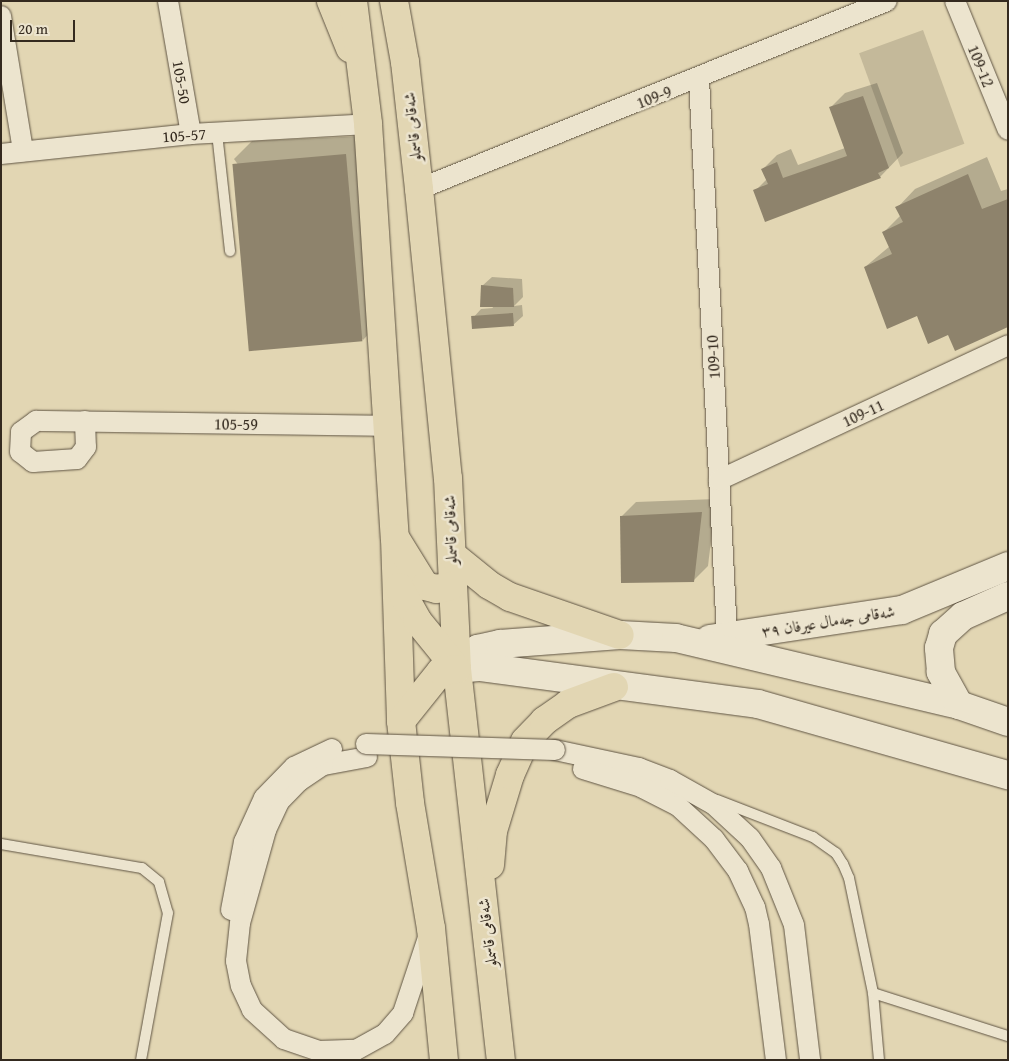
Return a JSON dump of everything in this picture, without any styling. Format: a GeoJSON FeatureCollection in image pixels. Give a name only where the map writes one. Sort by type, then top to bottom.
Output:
{"type":"FeatureCollection","features":[{"type":"Feature","properties":{"kind":"main road"},"geometry":{"type":"LineString","coordinates":[[331,1],[362,70]]}},
{"type":"Feature","properties":{"kind":"main road"},"geometry":{"type":"LineString","coordinates":[[353,1],[368,124],[395,538],[401,721],[410,803],[431,928],[444,1060]]}},
{"type":"Feature","properties":{"kind":"main road","name":"شەقامی قاسملو"},"geometry":{"type":"LineString","coordinates":[[394,1],[405,62],[419,189],[448,478],[452,554],[451,586],[457,669],[501,1060]]}},
{"type":"Feature","properties":{"kind":"main road"},"geometry":{"type":"LineString","coordinates":[[405,62],[413,1]]}},
{"type":"Feature","properties":{"kind":"main road"},"geometry":{"type":"LineString","coordinates":[[395,538],[425,586],[436,589],[451,586]]}},
{"type":"Feature","properties":{"kind":"main road"},"geometry":{"type":"LineString","coordinates":[[452,554],[489,585],[510,597],[620,635]]}},
{"type":"Feature","properties":{"kind":"main road","name":"شەقامی جەمال عیرفان ٣٩"},"geometry":{"type":"LineString","coordinates":[[701,642],[727,636],[885,614],[924,602],[1008,566]]}},
{"type":"Feature","properties":{"kind":"main road"},"geometry":{"type":"LineString","coordinates":[[396,581],[417,620],[457,669]]}},
{"type":"Feature","properties":{"kind":"main road"},"geometry":{"type":"LineString","coordinates":[[959,704],[941,672],[939,648],[943,634],[963,616],[1008,596]]}},
{"type":"Feature","properties":{"kind":"main road"},"geometry":{"type":"LineString","coordinates":[[924,602],[926,618],[943,634]]}},
{"type":"Feature","properties":{"kind":"main road"},"geometry":{"type":"LineString","coordinates":[[457,669],[478,649],[500,644],[620,635],[701,642],[959,704],[1008,722]]}},
{"type":"Feature","properties":{"kind":"main road"},"geometry":{"type":"LineString","coordinates":[[401,721],[441,671],[481,667],[614,687],[758,704],[1008,775]]}},
{"type":"Feature","properties":{"kind":"main road"},"geometry":{"type":"LineString","coordinates":[[486,924],[493,831],[513,765],[525,742],[544,721],[568,704],[614,687]]}},
{"type":"Feature","properties":{"kind":"street","name":"105-50"},"geometry":{"type":"LineString","coordinates":[[168,1],[191,134]]}},
{"type":"Feature","properties":{"kind":"street","name":"109-9"},"geometry":{"type":"LineString","coordinates":[[419,189],[699,79],[887,1]]}},
{"type":"Feature","properties":{"kind":"street","name":"109-12"},"geometry":{"type":"LineString","coordinates":[[954,1],[1008,130]]}},
{"type":"Feature","properties":{"kind":"street"},"geometry":{"type":"LineString","coordinates":[[1,16],[23,151]]}},
{"type":"Feature","properties":{"kind":"street","name":"109-10"},"geometry":{"type":"LineString","coordinates":[[699,79],[727,636]]}},
{"type":"Feature","properties":{"kind":"street","name":"105-57"},"geometry":{"type":"LineString","coordinates":[[1,154],[191,134],[368,124]]}},
{"type":"Feature","properties":{"kind":"street","name":"109-11"},"geometry":{"type":"LineString","coordinates":[[719,480],[1008,345]]}},
{"type":"Feature","properties":{"kind":"street","name":"105-59"},"geometry":{"type":"LineString","coordinates":[[85,421],[388,426]]}},
{"type":"Feature","properties":{"kind":"street"},"geometry":{"type":"LineString","coordinates":[[367,751],[323,765],[311,772],[288,791],[276,808],[266,830],[240,923],[236,961],[245,998],[271,1030],[294,1045],[332,1052],[356,1050],[385,1034],[403,1012],[431,928]]}},
{"type":"Feature","properties":{"kind":"street"},"geometry":{"type":"LineString","coordinates":[[301,1060],[279,1051],[258,1034],[239,1011],[228,988],[224,949],[238,868],[244,842],[256,814],[264,798],[282,777],[316,754],[367,751],[555,755],[652,772],[686,787],[713,804],[737,825],[761,854],[780,888],[798,942],[810,1060]]}},
{"type":"Feature","properties":{"kind":"street"},"geometry":{"type":"LineString","coordinates":[[555,755],[665,798],[690,814],[727,855],[748,889],[757,916],[776,1060]]}},
{"type":"Feature","properties":{"kind":"lane"},"geometry":{"type":"LineString","coordinates":[[217,133],[230,250]]}},
{"type":"Feature","properties":{"kind":"lane"},"geometry":{"type":"LineString","coordinates":[[686,787],[813,838],[836,852],[850,878],[873,993],[879,1060]]}},
{"type":"Feature","properties":{"kind":"lane"},"geometry":{"type":"LineString","coordinates":[[1,844],[142,868],[159,882],[168,913],[141,1060]]}},
{"type":"Feature","properties":{"kind":"lane"},"geometry":{"type":"LineString","coordinates":[[873,993],[1008,1036]]}},
{"type":"Feature","properties":{"kind":"shaded area"},"geometry":{"type":"Polygon","coordinates":[[[923,30],[964,144],[900,167],[859,53],[923,30]]]}},
{"type":"Feature","properties":{"kind":"building"},"geometry":{"type":"Polygon","coordinates":[[[863,96],[889,168],[878,173],[881,178],[765,222],[753,190],[768,184],[761,169],[777,162],[783,178],[847,156],[829,107],[863,96]]]}},
{"type":"Feature","properties":{"kind":"building"},"geometry":{"type":"Polygon","coordinates":[[[346,154],[362,341],[249,351],[232,164],[346,154]]]}},
{"type":"Feature","properties":{"kind":"building"},"geometry":{"type":"Polygon","coordinates":[[[968,174],[982,209],[1008,199],[1008,327],[955,351],[948,335],[928,344],[917,316],[887,329],[864,267],[892,254],[882,232],[903,222],[895,207],[968,174]]]}},
{"type":"Feature","properties":{"kind":"building"},"geometry":{"type":"Polygon","coordinates":[[[481,285],[513,288],[514,307],[480,307],[481,285]]]}},
{"type":"Feature","properties":{"kind":"building"},"geometry":{"type":"Polygon","coordinates":[[[513,313],[514,326],[472,329],[471,316],[513,313]]]}},
{"type":"Feature","properties":{"kind":"building"},"geometry":{"type":"Polygon","coordinates":[[[702,512],[694,582],[621,583],[620,516],[702,512]]]}}]}
